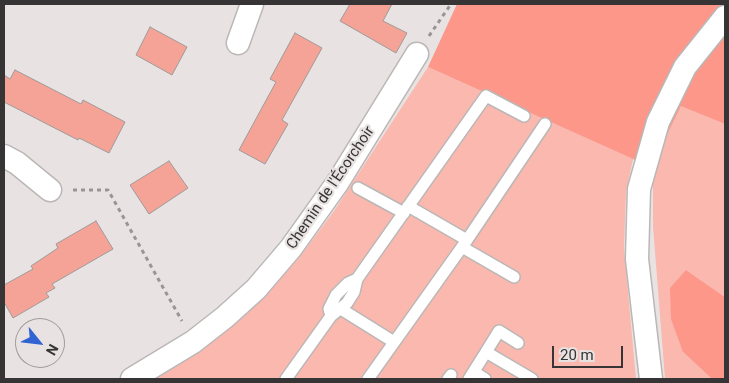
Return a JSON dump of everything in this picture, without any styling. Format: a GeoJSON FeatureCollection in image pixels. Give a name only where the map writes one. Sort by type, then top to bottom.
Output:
{"type":"FeatureCollection","features":[{"type":"Feature","properties":{"kind":"street"},"geometry":{"type":"LineString","coordinates":[[238,43],[252,4]]}},
{"type":"Feature","properties":{"kind":"street"},"geometry":{"type":"LineString","coordinates":[[651,379],[637,259],[639,189],[658,122],[685,67],[725,17]]}},
{"type":"Feature","properties":{"kind":"street","name":"Chemin de l'Écorchoir"},"geometry":{"type":"LineString","coordinates":[[132,379],[193,342],[225,317],[256,289],[292,248],[338,182],[417,54]]}},
{"type":"Feature","properties":{"kind":"street"},"geometry":{"type":"LineString","coordinates":[[4,156],[17,162],[50,190]]}},
{"type":"Feature","properties":{"kind":"lane"},"geometry":{"type":"LineString","coordinates":[[286,379],[331,316],[347,303],[354,292],[357,279],[486,96],[524,116]]}},
{"type":"Feature","properties":{"kind":"lane"},"geometry":{"type":"LineString","coordinates":[[368,379],[465,243],[545,124]]}},
{"type":"Feature","properties":{"kind":"lane"},"geometry":{"type":"LineString","coordinates":[[358,188],[406,209],[465,243],[514,276]]}},
{"type":"Feature","properties":{"kind":"lane"},"geometry":{"type":"LineString","coordinates":[[331,316],[329,309],[336,295],[348,283],[357,279]]}},
{"type":"Feature","properties":{"kind":"lane"},"geometry":{"type":"LineString","coordinates":[[341,309],[394,342]]}},
{"type":"Feature","properties":{"kind":"lane"},"geometry":{"type":"LineString","coordinates":[[485,379],[472,376],[499,331],[518,343]]}},
{"type":"Feature","properties":{"kind":"lane"},"geometry":{"type":"LineString","coordinates":[[486,352],[532,379]]}},
{"type":"Feature","properties":{"kind":"path"},"geometry":{"type":"LineString","coordinates":[[417,54],[451,4]]}},
{"type":"Feature","properties":{"kind":"path"},"geometry":{"type":"LineString","coordinates":[[50,190],[108,190],[193,342]]}},
{"type":"Feature","properties":{"kind":"shaded area"},"geometry":{"type":"Polygon","coordinates":[[[457,4],[725,4],[725,124],[681,106],[653,168],[428,67],[457,4]]]}},
{"type":"Feature","properties":{"kind":"shaded area"},"geometry":{"type":"Polygon","coordinates":[[[428,67],[633,159],[626,192],[624,248],[636,379],[154,379],[186,359],[264,296],[298,259],[334,211],[428,67]]]}},
{"type":"Feature","properties":{"kind":"shaded area"},"geometry":{"type":"Polygon","coordinates":[[[681,105],[725,124],[725,297],[686,270],[683,352],[712,379],[665,379],[653,226],[653,168],[681,105]]]}},
{"type":"Feature","properties":{"kind":"shaded area"},"geometry":{"type":"Polygon","coordinates":[[[686,270],[725,297],[725,379],[712,379],[683,352],[671,319],[670,288],[686,270]]]}},
{"type":"Feature","properties":{"kind":"building"},"geometry":{"type":"Polygon","coordinates":[[[350,4],[392,4],[383,21],[407,33],[396,53],[340,21],[350,4]]]}},
{"type":"Feature","properties":{"kind":"building"},"geometry":{"type":"Polygon","coordinates":[[[150,27],[187,47],[172,75],[136,55],[150,27]]]}},
{"type":"Feature","properties":{"kind":"building"},"geometry":{"type":"Polygon","coordinates":[[[295,33],[322,48],[282,120],[288,124],[265,164],[239,150],[276,82],[270,79],[295,33]]]}},
{"type":"Feature","properties":{"kind":"building"},"geometry":{"type":"Polygon","coordinates":[[[15,70],[81,104],[83,100],[125,122],[109,153],[79,138],[78,140],[4,102],[4,75],[10,79],[15,70]]]}},
{"type":"Feature","properties":{"kind":"building"},"geometry":{"type":"Polygon","coordinates":[[[169,161],[188,188],[149,214],[130,185],[169,161]]]}},
{"type":"Feature","properties":{"kind":"building"},"geometry":{"type":"Polygon","coordinates":[[[96,221],[113,249],[52,284],[55,288],[46,293],[49,297],[13,318],[4,302],[4,285],[33,269],[31,266],[58,248],[56,244],[96,221]]]}}]}
